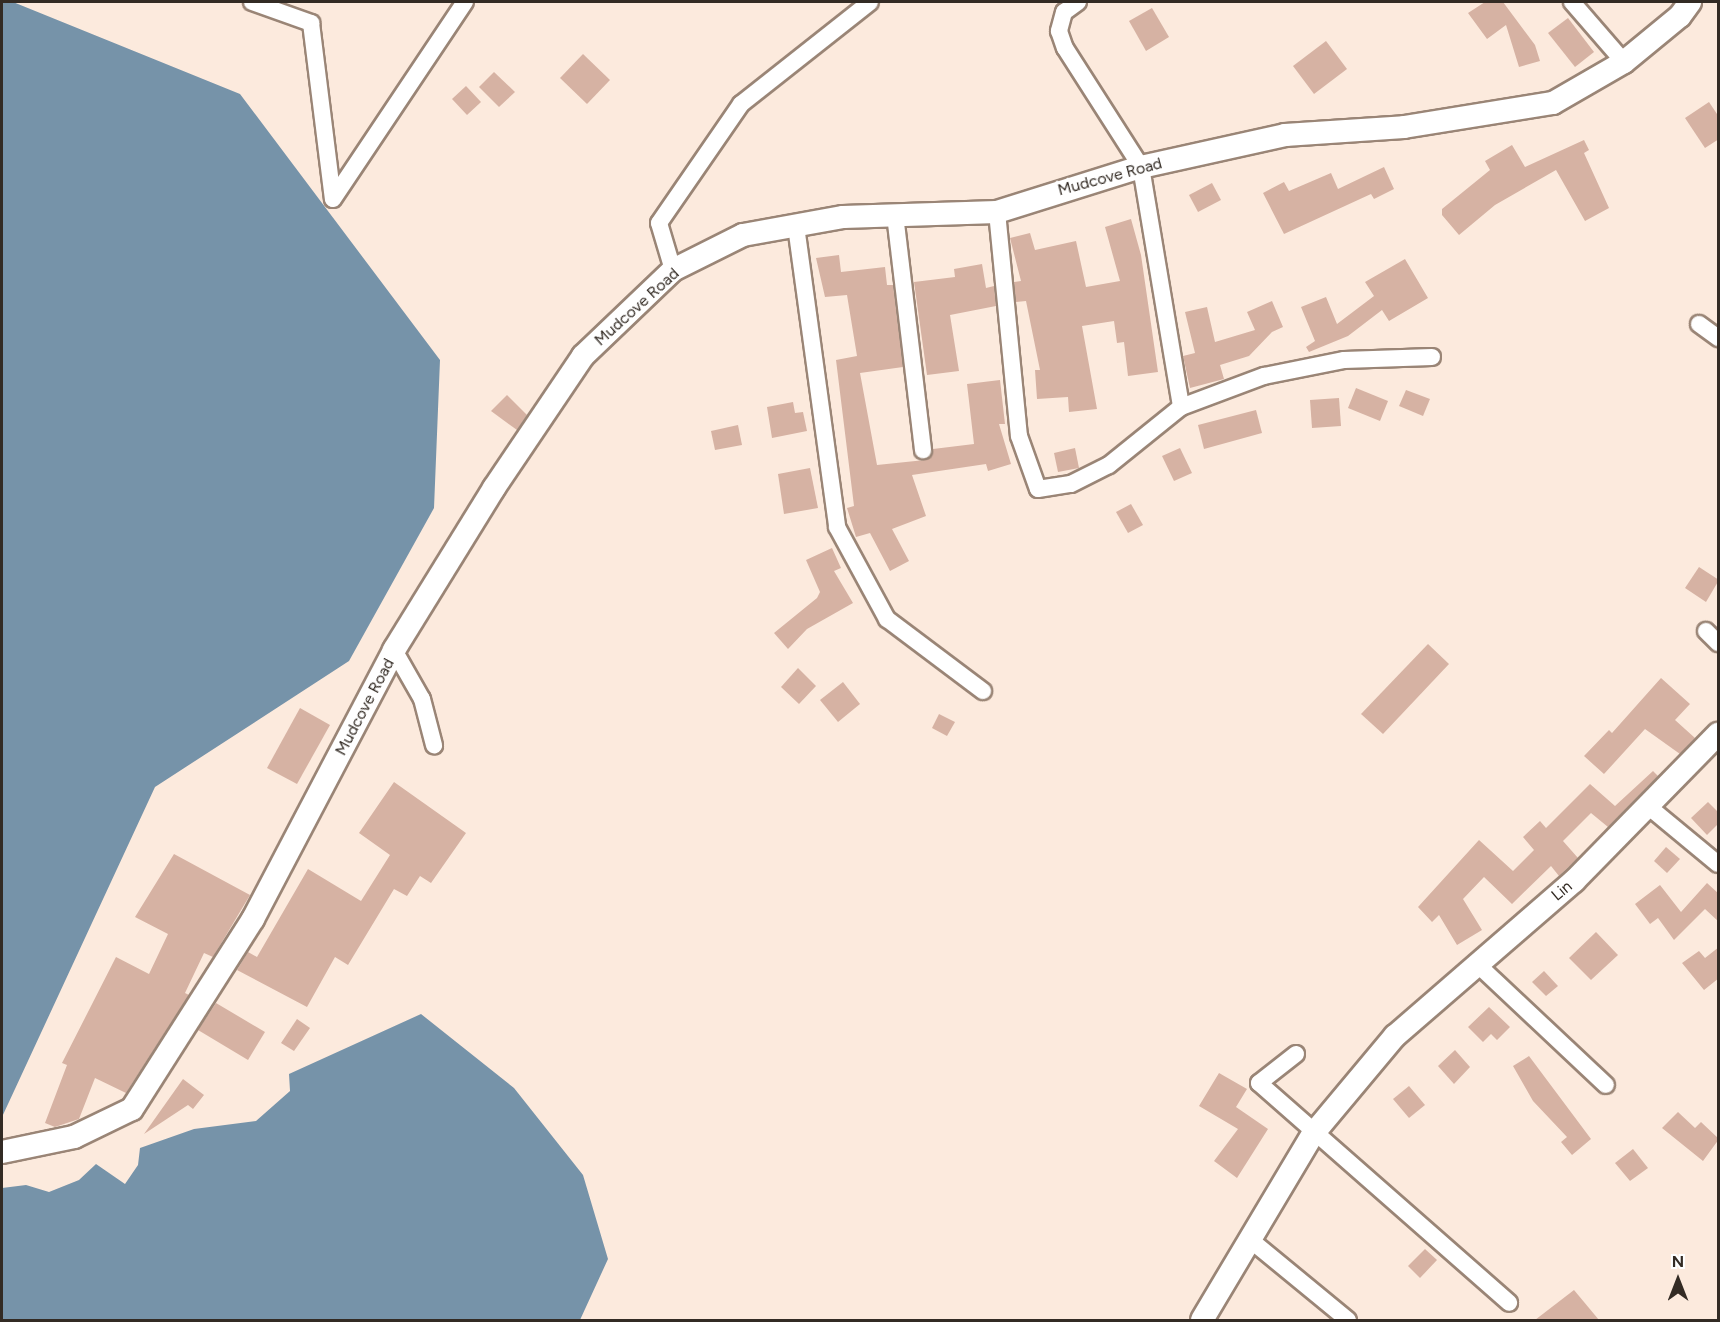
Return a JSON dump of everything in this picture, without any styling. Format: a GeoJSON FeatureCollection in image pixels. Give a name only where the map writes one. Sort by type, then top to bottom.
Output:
{"type":"FeatureCollection","features":[{"type":"Feature","properties":{"kind":"street"},"geometry":{"type":"LineString","coordinates":[[252,2],[311,23],[333,199],[465,2]]}},
{"type":"Feature","properties":{"kind":"street"},"geometry":{"type":"LineString","coordinates":[[673,270],[659,223],[741,104],[870,2]]}},
{"type":"Feature","properties":{"kind":"street"},"geometry":{"type":"LineString","coordinates":[[1078,2],[1064,12],[1059,31],[1065,48],[1141,167],[1181,407]]}},
{"type":"Feature","properties":{"kind":"street"},"geometry":{"type":"LineString","coordinates":[[1572,2],[1624,62]]}},
{"type":"Feature","properties":{"kind":"street","name":"Mudcove Road"},"geometry":{"type":"LineString","coordinates":[[2,1152],[74,1137],[132,1109],[253,919],[394,650],[494,488],[583,356],[673,270],[743,235],[796,226],[895,215],[997,212],[1141,167],[1285,135],[1404,127],[1553,102],[1624,62],[1680,16],[1690,2]]}},
{"type":"Feature","properties":{"kind":"street"},"geometry":{"type":"LineString","coordinates":[[997,212],[1019,436],[1038,489],[1071,484],[1109,465],[1181,407],[1264,376],[1333,362],[1432,357]]}},
{"type":"Feature","properties":{"kind":"street"},"geometry":{"type":"LineString","coordinates":[[895,215],[923,450]]}},
{"type":"Feature","properties":{"kind":"street"},"geometry":{"type":"LineString","coordinates":[[796,226],[837,527],[887,619],[983,691]]}},
{"type":"Feature","properties":{"kind":"street"},"geometry":{"type":"LineString","coordinates":[[1700,324],[1719,338]]}},
{"type":"Feature","properties":{"kind":"street"},"geometry":{"type":"LineString","coordinates":[[1706,631],[1719,643]]}},
{"type":"Feature","properties":{"kind":"street"},"geometry":{"type":"LineString","coordinates":[[394,650],[422,699],[435,745]]}},
{"type":"Feature","properties":{"kind":"street","name":"Lin"},"geometry":{"type":"LineString","coordinates":[[1202,1320],[1253,1242],[1313,1134],[1395,1036],[1476,963],[1574,881],[1719,734]]}},
{"type":"Feature","properties":{"kind":"street"},"geometry":{"type":"LineString","coordinates":[[1649,807],[1719,864]]}},
{"type":"Feature","properties":{"kind":"street"},"geometry":{"type":"LineString","coordinates":[[1476,963],[1606,1085]]}},
{"type":"Feature","properties":{"kind":"street"},"geometry":{"type":"LineString","coordinates":[[1296,1054],[1259,1083],[1313,1134],[1509,1303]]}},
{"type":"Feature","properties":{"kind":"street"},"geometry":{"type":"LineString","coordinates":[[1253,1242],[1348,1320]]}},
{"type":"Feature","properties":{"kind":"water"},"geometry":{"type":"Polygon","coordinates":[[[2,2],[13,2],[240,94],[440,360],[434,508],[349,661],[155,787],[2,1117],[2,2]]]}},
{"type":"Feature","properties":{"kind":"water"},"geometry":{"type":"Polygon","coordinates":[[[421,1014],[514,1088],[583,1175],[608,1259],[580,1320],[2,1320],[2,1188],[26,1185],[49,1192],[79,1180],[96,1164],[125,1184],[138,1165],[140,1148],[194,1129],[256,1121],[290,1091],[289,1074],[421,1014]]]}},
{"type":"Feature","properties":{"kind":"building"},"geometry":{"type":"Polygon","coordinates":[[[1485,2],[1503,2],[1535,45],[1540,61],[1519,67],[1506,25],[1487,39],[1468,13],[1485,2]]]}},
{"type":"Feature","properties":{"kind":"building"},"geometry":{"type":"Polygon","coordinates":[[[1152,8],[1169,37],[1146,51],[1129,21],[1152,8]]]}},
{"type":"Feature","properties":{"kind":"building"},"geometry":{"type":"Polygon","coordinates":[[[1568,18],[1594,52],[1575,67],[1548,33],[1568,18]]]}},
{"type":"Feature","properties":{"kind":"building"},"geometry":{"type":"Polygon","coordinates":[[[1326,41],[1347,69],[1314,94],[1293,66],[1326,41]]]}},
{"type":"Feature","properties":{"kind":"building"},"geometry":{"type":"Polygon","coordinates":[[[583,54],[610,80],[587,104],[560,78],[583,54]]]}},
{"type":"Feature","properties":{"kind":"building"},"geometry":{"type":"Polygon","coordinates":[[[494,72],[515,92],[499,107],[479,87],[494,72]]]}},
{"type":"Feature","properties":{"kind":"building"},"geometry":{"type":"Polygon","coordinates":[[[466,86],[481,102],[467,115],[452,99],[466,86]]]}},
{"type":"Feature","properties":{"kind":"building"},"geometry":{"type":"Polygon","coordinates":[[[1709,102],[1719,117],[1719,139],[1705,148],[1685,118],[1709,102]]]}},
{"type":"Feature","properties":{"kind":"building"},"geometry":{"type":"Polygon","coordinates":[[[1584,140],[1589,150],[1584,153],[1609,208],[1585,221],[1556,170],[1495,205],[1459,235],[1442,215],[1442,209],[1490,170],[1485,161],[1512,145],[1525,167],[1584,140]]]}},
{"type":"Feature","properties":{"kind":"building"},"geometry":{"type":"Polygon","coordinates":[[[1384,167],[1394,189],[1374,199],[1371,194],[1284,234],[1263,193],[1284,182],[1289,191],[1331,173],[1338,189],[1384,167]]]}},
{"type":"Feature","properties":{"kind":"building"},"geometry":{"type":"Polygon","coordinates":[[[1212,183],[1221,200],[1198,212],[1189,195],[1212,183]]]}},
{"type":"Feature","properties":{"kind":"building"},"geometry":{"type":"Polygon","coordinates":[[[1131,219],[1141,255],[1158,372],[1128,376],[1124,342],[1117,343],[1114,321],[1082,326],[1097,409],[1069,412],[1068,397],[1037,399],[1035,370],[1040,370],[1026,301],[1016,302],[1014,282],[1021,281],[1010,238],[1030,233],[1035,250],[1076,241],[1086,287],[1120,281],[1105,227],[1131,219]]]}},
{"type":"Feature","properties":{"kind":"building"},"geometry":{"type":"Polygon","coordinates":[[[839,255],[841,272],[885,267],[887,285],[893,285],[903,367],[860,373],[877,465],[925,460],[933,449],[974,444],[967,384],[1000,380],[1005,424],[999,424],[1011,464],[988,471],[986,464],[912,475],[926,516],[892,529],[909,561],[890,571],[870,533],[856,537],[847,508],[854,506],[836,360],[857,356],[847,295],[825,297],[816,258],[839,255]]]}},
{"type":"Feature","properties":{"kind":"building"},"geometry":{"type":"Polygon","coordinates":[[[1405,259],[1428,298],[1389,321],[1382,310],[1348,336],[1309,352],[1306,347],[1315,341],[1301,307],[1326,297],[1337,324],[1374,296],[1365,282],[1405,259]]]}},
{"type":"Feature","properties":{"kind":"building"},"geometry":{"type":"Polygon","coordinates":[[[982,264],[986,288],[994,286],[996,306],[950,315],[959,371],[927,375],[914,282],[955,277],[954,269],[982,264]]]}},
{"type":"Feature","properties":{"kind":"building"},"geometry":{"type":"Polygon","coordinates":[[[1272,301],[1283,327],[1272,332],[1249,356],[1220,365],[1224,379],[1190,388],[1183,356],[1195,353],[1185,312],[1207,307],[1215,342],[1255,330],[1247,312],[1272,301]]]}},
{"type":"Feature","properties":{"kind":"building"},"geometry":{"type":"Polygon","coordinates":[[[1356,388],[1388,401],[1380,421],[1348,408],[1356,388]]]}},
{"type":"Feature","properties":{"kind":"building"},"geometry":{"type":"Polygon","coordinates":[[[1406,390],[1430,399],[1423,416],[1399,406],[1406,390]]]}},
{"type":"Feature","properties":{"kind":"building"},"geometry":{"type":"Polygon","coordinates":[[[507,395],[527,415],[517,430],[491,411],[507,395]]]}},
{"type":"Feature","properties":{"kind":"building"},"geometry":{"type":"Polygon","coordinates":[[[1339,398],[1341,426],[1312,428],[1310,400],[1339,398]]]}},
{"type":"Feature","properties":{"kind":"building"},"geometry":{"type":"Polygon","coordinates":[[[793,402],[795,413],[803,412],[807,431],[772,438],[767,407],[793,402]]]}},
{"type":"Feature","properties":{"kind":"building"},"geometry":{"type":"Polygon","coordinates":[[[1256,410],[1262,433],[1204,449],[1198,425],[1256,410]]]}},
{"type":"Feature","properties":{"kind":"building"},"geometry":{"type":"Polygon","coordinates":[[[738,425],[742,445],[715,450],[711,431],[738,425]]]}},
{"type":"Feature","properties":{"kind":"building"},"geometry":{"type":"Polygon","coordinates":[[[1075,448],[1079,468],[1058,472],[1054,453],[1075,448]]]}},
{"type":"Feature","properties":{"kind":"building"},"geometry":{"type":"Polygon","coordinates":[[[1180,448],[1192,473],[1174,481],[1162,456],[1180,448]]]}},
{"type":"Feature","properties":{"kind":"building"},"geometry":{"type":"Polygon","coordinates":[[[810,468],[818,508],[784,514],[778,474],[810,468]]]}},
{"type":"Feature","properties":{"kind":"building"},"geometry":{"type":"Polygon","coordinates":[[[1131,504],[1143,525],[1128,533],[1116,512],[1131,504]]]}},
{"type":"Feature","properties":{"kind":"building"},"geometry":{"type":"Polygon","coordinates":[[[832,548],[841,568],[834,571],[853,603],[807,629],[788,649],[774,633],[817,598],[820,592],[806,560],[832,548]]]}},
{"type":"Feature","properties":{"kind":"building"},"geometry":{"type":"Polygon","coordinates":[[[1699,567],[1719,580],[1706,602],[1685,588],[1699,567]]]}},
{"type":"Feature","properties":{"kind":"building"},"geometry":{"type":"Polygon","coordinates":[[[1428,644],[1449,664],[1383,734],[1361,714],[1428,644]]]}},
{"type":"Feature","properties":{"kind":"building"},"geometry":{"type":"Polygon","coordinates":[[[798,668],[816,686],[799,704],[781,687],[798,668]]]}},
{"type":"Feature","properties":{"kind":"building"},"geometry":{"type":"Polygon","coordinates":[[[1661,678],[1690,704],[1675,720],[1695,738],[1680,754],[1645,729],[1604,774],[1584,756],[1609,730],[1612,733],[1661,678]]]}},
{"type":"Feature","properties":{"kind":"building"},"geometry":{"type":"Polygon","coordinates":[[[843,682],[860,704],[838,722],[820,700],[843,682]]]}},
{"type":"Feature","properties":{"kind":"building"},"geometry":{"type":"Polygon","coordinates":[[[300,708],[330,725],[297,784],[267,768],[300,708]]]}},
{"type":"Feature","properties":{"kind":"building"},"geometry":{"type":"Polygon","coordinates":[[[939,714],[955,722],[947,736],[932,728],[939,714]]]}},
{"type":"Feature","properties":{"kind":"building"},"geometry":{"type":"Polygon","coordinates":[[[1653,771],[1658,776],[1608,827],[1591,813],[1563,841],[1578,858],[1559,876],[1551,866],[1512,904],[1484,877],[1463,899],[1482,930],[1457,945],[1439,915],[1432,922],[1418,907],[1479,840],[1513,871],[1534,850],[1523,837],[1540,821],[1546,828],[1590,784],[1615,806],[1653,771]]]}},
{"type":"Feature","properties":{"kind":"building"},"geometry":{"type":"Polygon","coordinates":[[[394,782],[466,833],[431,883],[420,876],[407,896],[394,889],[348,965],[335,957],[307,1007],[237,970],[248,952],[257,957],[308,869],[361,901],[390,855],[359,833],[394,782]]]}},
{"type":"Feature","properties":{"kind":"building"},"geometry":{"type":"Polygon","coordinates":[[[1708,802],[1719,813],[1719,823],[1707,835],[1691,818],[1708,802]]]}},
{"type":"Feature","properties":{"kind":"building"},"geometry":{"type":"Polygon","coordinates":[[[1666,847],[1680,859],[1667,873],[1654,861],[1666,847]]]}},
{"type":"Feature","properties":{"kind":"building"},"geometry":{"type":"Polygon","coordinates":[[[174,854],[250,895],[213,957],[204,953],[185,993],[189,995],[126,1093],[95,1078],[79,1119],[55,1127],[45,1123],[67,1065],[62,1063],[116,957],[149,974],[168,934],[135,917],[174,854]]]}},
{"type":"Feature","properties":{"kind":"building"},"geometry":{"type":"Polygon","coordinates":[[[1707,883],[1719,894],[1719,922],[1705,909],[1674,940],[1658,918],[1650,924],[1635,904],[1660,885],[1681,912],[1707,883]]]}},
{"type":"Feature","properties":{"kind":"building"},"geometry":{"type":"Polygon","coordinates":[[[1596,932],[1618,955],[1591,980],[1569,958],[1596,932]]]}},
{"type":"Feature","properties":{"kind":"building"},"geometry":{"type":"Polygon","coordinates":[[[1719,947],[1719,978],[1704,990],[1682,963],[1699,951],[1705,958],[1719,947]]]}},
{"type":"Feature","properties":{"kind":"building"},"geometry":{"type":"Polygon","coordinates":[[[1544,971],[1558,986],[1546,996],[1532,982],[1544,971]]]}},
{"type":"Feature","properties":{"kind":"building"},"geometry":{"type":"Polygon","coordinates":[[[216,1003],[265,1032],[248,1060],[198,1030],[216,1003]]]}},
{"type":"Feature","properties":{"kind":"building"},"geometry":{"type":"Polygon","coordinates":[[[1489,1007],[1510,1027],[1497,1040],[1491,1034],[1483,1042],[1468,1027],[1489,1007]]]}},
{"type":"Feature","properties":{"kind":"building"},"geometry":{"type":"Polygon","coordinates":[[[297,1019],[310,1028],[294,1051],[281,1043],[297,1019]]]}},
{"type":"Feature","properties":{"kind":"building"},"geometry":{"type":"Polygon","coordinates":[[[1455,1050],[1470,1067],[1454,1084],[1438,1066],[1455,1050]]]}},
{"type":"Feature","properties":{"kind":"building"},"geometry":{"type":"Polygon","coordinates":[[[1529,1056],[1591,1139],[1572,1155],[1561,1142],[1567,1137],[1533,1101],[1513,1066],[1529,1056]]]}},
{"type":"Feature","properties":{"kind":"building"},"geometry":{"type":"Polygon","coordinates":[[[1219,1073],[1247,1089],[1236,1107],[1268,1129],[1237,1178],[1214,1161],[1238,1129],[1199,1106],[1219,1073]]]}},
{"type":"Feature","properties":{"kind":"building"},"geometry":{"type":"Polygon","coordinates":[[[183,1079],[204,1095],[193,1109],[188,1105],[144,1134],[183,1079]]]}},
{"type":"Feature","properties":{"kind":"building"},"geometry":{"type":"Polygon","coordinates":[[[1409,1086],[1425,1105],[1409,1118],[1393,1099],[1409,1086]]]}},
{"type":"Feature","properties":{"kind":"building"},"geometry":{"type":"Polygon","coordinates":[[[1678,1112],[1695,1128],[1701,1122],[1719,1139],[1703,1161],[1662,1128],[1678,1112]]]}},
{"type":"Feature","properties":{"kind":"building"},"geometry":{"type":"Polygon","coordinates":[[[1633,1149],[1648,1168],[1630,1181],[1615,1163],[1633,1149]]]}},
{"type":"Feature","properties":{"kind":"building"},"geometry":{"type":"Polygon","coordinates":[[[1425,1249],[1437,1260],[1420,1278],[1408,1266],[1425,1249]]]}},
{"type":"Feature","properties":{"kind":"building"},"geometry":{"type":"Polygon","coordinates":[[[1574,1290],[1599,1320],[1535,1320],[1574,1290]]]}}]}
